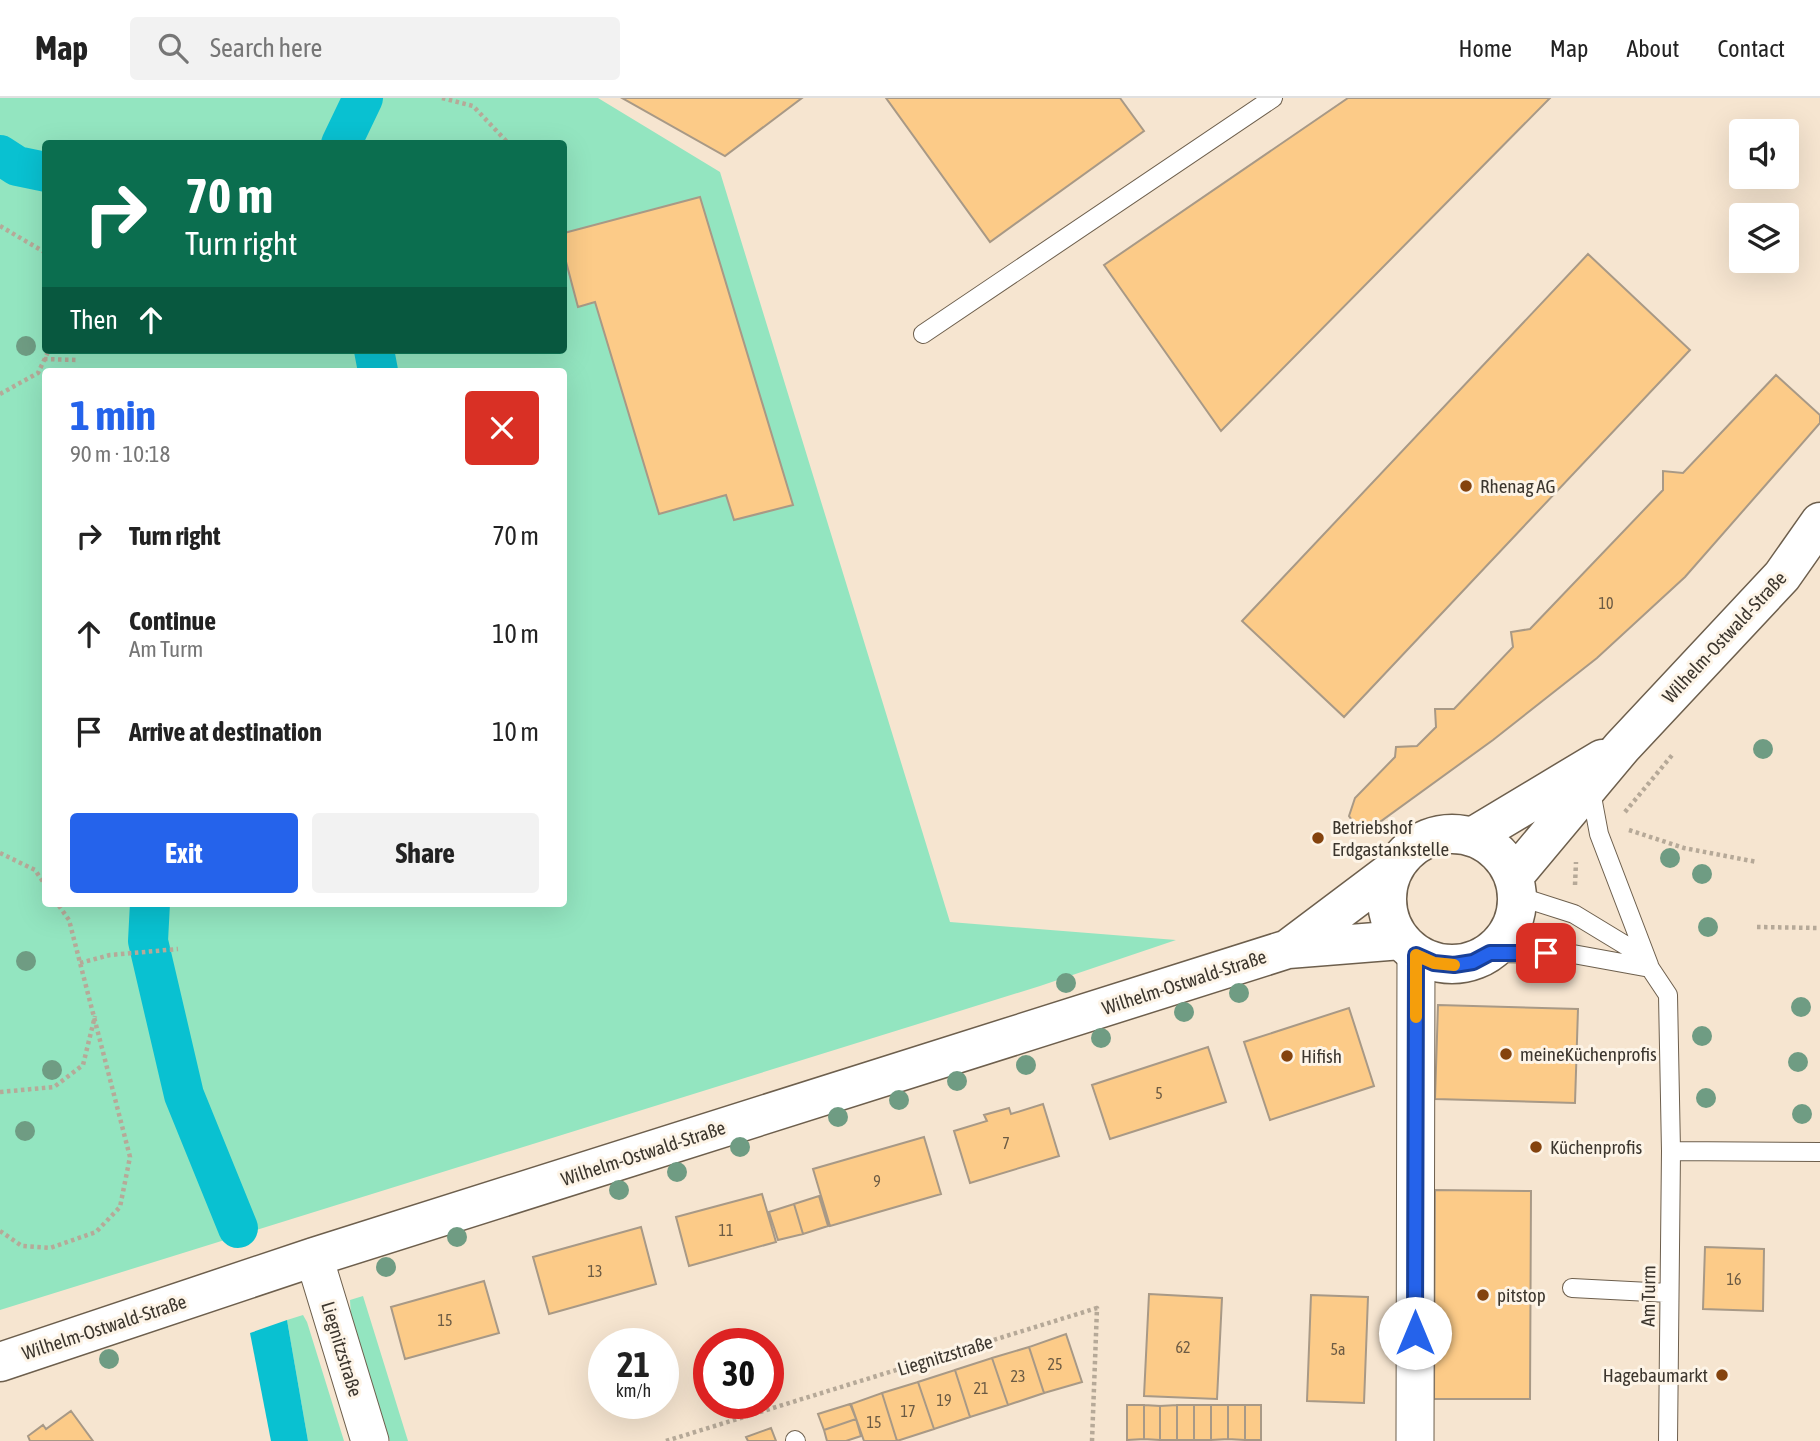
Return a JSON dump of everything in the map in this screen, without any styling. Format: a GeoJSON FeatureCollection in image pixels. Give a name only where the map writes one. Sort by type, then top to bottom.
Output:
{"type":"FeatureCollection","features":[{"type":"Feature","properties":{"kind":"street","name":"Wilhelm-Ostwald-Straße"},"geometry":{"type":"LineString","coordinates":[[1516,886],[1622,747],[1782,576],[1820,522]]}},
{"type":"Feature","properties":{"kind":"street","name":"Wilhelm-Ostwald-Straße"},"geometry":{"type":"LineString","coordinates":[[1472,837],[1622,747]]}},
{"type":"Feature","properties":{"kind":"street"},"geometry":{"type":"LineString","coordinates":[[1408,947],[1434,963],[1454,965],[1473,962],[1490,953],[1511,928],[1516,886],[1497,852],[1472,837],[1454,834],[1427,840],[1404,855],[1394,870],[1388,888],[1387,906],[1408,947],[1415,1441]]}},
{"type":"Feature","properties":{"kind":"street","name":"Wilhelm-Ostwald-Straße"},"geometry":{"type":"LineString","coordinates":[[1288,949],[1394,870]]}},
{"type":"Feature","properties":{"kind":"street","name":"Wilhelm-Ostwald-Straße"},"geometry":{"type":"LineString","coordinates":[[0,1362],[314,1257],[1288,949],[1408,947]]}},
{"type":"Feature","properties":{"kind":"street","name":"Liegnitzstraße"},"geometry":{"type":"LineString","coordinates":[[314,1257],[370,1441]]}},
{"type":"Feature","properties":{"kind":"lane"},"geometry":{"type":"LineString","coordinates":[[923,334],[1273,98]]}},
{"type":"Feature","properties":{"kind":"lane"},"geometry":{"type":"LineString","coordinates":[[1590,786],[1599,834],[1650,968]]}},
{"type":"Feature","properties":{"kind":"lane","name":"Am Turm"},"geometry":{"type":"LineString","coordinates":[[1516,886],[1574,914],[1630,948],[1650,968],[1668,995],[1671,1152],[1668,1441]]}},
{"type":"Feature","properties":{"kind":"lane"},"geometry":{"type":"LineString","coordinates":[[1490,953],[1573,954],[1650,968]]}},
{"type":"Feature","properties":{"kind":"lane"},"geometry":{"type":"LineString","coordinates":[[1671,1152],[1820,1152]]}},
{"type":"Feature","properties":{"kind":"lane"},"geometry":{"type":"LineString","coordinates":[[1572,1288],[1669,1293]]}},
{"type":"Feature","properties":{"kind":"path"},"geometry":{"type":"LineString","coordinates":[[442,98],[473,106],[505,140]]}},
{"type":"Feature","properties":{"kind":"path"},"geometry":{"type":"LineString","coordinates":[[0,226],[42,251]]}},
{"type":"Feature","properties":{"kind":"path"},"geometry":{"type":"LineString","coordinates":[[0,394],[38,373],[47,354]]}},
{"type":"Feature","properties":{"kind":"path"},"geometry":{"type":"LineString","coordinates":[[44,359],[77,360]]}},
{"type":"Feature","properties":{"kind":"path"},"geometry":{"type":"LineString","coordinates":[[1626,829],[1684,848],[1756,862]]}},
{"type":"Feature","properties":{"kind":"path"},"geometry":{"type":"LineString","coordinates":[[0,853],[35,870],[42,880]]}},
{"type":"Feature","properties":{"kind":"path"},"geometry":{"type":"LineString","coordinates":[[0,1231],[22,1246],[50,1248],[96,1233],[120,1207],[130,1157],[69,920],[60,907]]}},
{"type":"Feature","properties":{"kind":"path"},"geometry":{"type":"LineString","coordinates":[[1758,927],[1820,928]]}},
{"type":"Feature","properties":{"kind":"path"},"geometry":{"type":"LineString","coordinates":[[80,962],[110,955],[178,949]]}},
{"type":"Feature","properties":{"kind":"path"},"geometry":{"type":"LineString","coordinates":[[0,1092],[54,1087],[83,1065],[95,1015]]}},
{"type":"Feature","properties":{"kind":"path","name":"Liegnitzstraße"},"geometry":{"type":"LineString","coordinates":[[666,1441],[1097,1308],[1092,1441]]}},
{"type":"Feature","properties":{"kind":"green space"},"geometry":{"type":"Polygon","coordinates":[[[0,98],[598,98],[720,172],[950,922],[1176,940],[1040,986],[0,1310],[0,98]]]}},
{"type":"Feature","properties":{"kind":"green space"},"geometry":{"type":"Polygon","coordinates":[[[363,1296],[408,1441],[390,1441],[351,1317],[350,1300],[363,1296]]]}},
{"type":"Feature","properties":{"kind":"green space"},"geometry":{"type":"Polygon","coordinates":[[[303,1315],[344,1441],[308,1441],[287,1320],[303,1315]]]}},
{"type":"Feature","properties":{"kind":"water"},"geometry":{"type":"Polygon","coordinates":[[[287,1320],[308,1441],[271,1441],[250,1333],[287,1320]]]}},
{"type":"Feature","properties":{"kind":"building"},"geometry":{"type":"Polygon","coordinates":[[[622,98],[802,98],[725,156],[622,98]]]}},
{"type":"Feature","properties":{"kind":"building"},"geometry":{"type":"Polygon","coordinates":[[[886,98],[1120,98],[1144,131],[990,242],[886,98]]]}},
{"type":"Feature","properties":{"kind":"building"},"geometry":{"type":"Polygon","coordinates":[[[1348,98],[1550,98],[1221,431],[1104,265],[1348,98]]]}},
{"type":"Feature","properties":{"kind":"building"},"geometry":{"type":"Polygon","coordinates":[[[700,197],[793,505],[734,520],[726,495],[659,514],[595,302],[578,307],[567,265],[567,232],[700,197]]]}},
{"type":"Feature","properties":{"kind":"building","name":"Rhenag AG"},"geometry":{"type":"Polygon","coordinates":[[[1588,254],[1690,350],[1344,717],[1242,621],[1588,254]]]}},
{"type":"Feature","properties":{"kind":"building"},"geometry":{"type":"Polygon","coordinates":[[[1776,375],[1820,415],[1820,423],[1685,577],[1597,658],[1493,740],[1377,824],[1365,829],[1356,826],[1349,816],[1355,798],[1395,757],[1396,747],[1417,746],[1436,727],[1435,709],[1454,709],[1513,647],[1511,632],[1530,629],[1663,490],[1663,471],[1683,473],[1776,375]]]}},
{"type":"Feature","properties":{"kind":"building","name":"meineKüchenprofis"},"geometry":{"type":"Polygon","coordinates":[[[1438,1005],[1578,1009],[1575,1103],[1435,1099],[1438,1005]]]}},
{"type":"Feature","properties":{"kind":"building"},"geometry":{"type":"Polygon","coordinates":[[[1349,1008],[1374,1086],[1270,1120],[1244,1042],[1349,1008]]]}},
{"type":"Feature","properties":{"kind":"building"},"geometry":{"type":"Polygon","coordinates":[[[1208,1047],[1226,1102],[1110,1139],[1092,1085],[1208,1047]]]}},
{"type":"Feature","properties":{"kind":"building"},"geometry":{"type":"Polygon","coordinates":[[[1043,1104],[1059,1156],[970,1183],[954,1131],[987,1121],[984,1115],[1009,1108],[1011,1114],[1043,1104]]]}},
{"type":"Feature","properties":{"kind":"building"},"geometry":{"type":"Polygon","coordinates":[[[924,1137],[941,1194],[830,1226],[813,1169],[924,1137]]]}},
{"type":"Feature","properties":{"kind":"building","name":"pitstop"},"geometry":{"type":"Polygon","coordinates":[[[1435,1190],[1531,1191],[1530,1399],[1434,1399],[1435,1190]]]}},
{"type":"Feature","properties":{"kind":"building"},"geometry":{"type":"Polygon","coordinates":[[[762,1194],[776,1242],[689,1266],[676,1217],[762,1194]]]}},
{"type":"Feature","properties":{"kind":"building"},"geometry":{"type":"Polygon","coordinates":[[[819,1196],[828,1226],[803,1234],[794,1204],[819,1196]]]}},
{"type":"Feature","properties":{"kind":"building"},"geometry":{"type":"Polygon","coordinates":[[[794,1204],[803,1234],[778,1240],[769,1212],[794,1204]]]}},
{"type":"Feature","properties":{"kind":"building"},"geometry":{"type":"Polygon","coordinates":[[[641,1227],[656,1284],[549,1314],[533,1257],[641,1227]]]}},
{"type":"Feature","properties":{"kind":"building"},"geometry":{"type":"Polygon","coordinates":[[[1705,1247],[1764,1249],[1763,1311],[1703,1309],[1705,1247]]]}},
{"type":"Feature","properties":{"kind":"building"},"geometry":{"type":"Polygon","coordinates":[[[484,1281],[499,1333],[405,1359],[391,1307],[484,1281]]]}},
{"type":"Feature","properties":{"kind":"building"},"geometry":{"type":"Polygon","coordinates":[[[1149,1294],[1222,1298],[1217,1399],[1144,1396],[1149,1294]]]}},
{"type":"Feature","properties":{"kind":"building"},"geometry":{"type":"Polygon","coordinates":[[[1311,1295],[1368,1297],[1364,1403],[1307,1401],[1311,1295]]]}},
{"type":"Feature","properties":{"kind":"building"},"geometry":{"type":"Polygon","coordinates":[[[1066,1334],[1082,1382],[1044,1393],[1029,1347],[1066,1334]]]}},
{"type":"Feature","properties":{"kind":"building"},"geometry":{"type":"Polygon","coordinates":[[[1029,1347],[1044,1393],[1008,1405],[992,1358],[1029,1347]]]}},
{"type":"Feature","properties":{"kind":"building"},"geometry":{"type":"Polygon","coordinates":[[[992,1358],[1008,1405],[970,1417],[955,1370],[992,1358]]]}},
{"type":"Feature","properties":{"kind":"building"},"geometry":{"type":"Polygon","coordinates":[[[955,1370],[970,1417],[934,1429],[918,1382],[955,1370]]]}},
{"type":"Feature","properties":{"kind":"building"},"geometry":{"type":"Polygon","coordinates":[[[918,1382],[934,1429],[897,1441],[882,1393],[918,1382]]]}},
{"type":"Feature","properties":{"kind":"building"},"geometry":{"type":"Polygon","coordinates":[[[882,1393],[897,1441],[864,1441],[851,1404],[882,1393]]]}},
{"type":"Feature","properties":{"kind":"building"},"geometry":{"type":"Polygon","coordinates":[[[850,1404],[856,1419],[824,1430],[818,1414],[850,1404]]]}},
{"type":"Feature","properties":{"kind":"building"},"geometry":{"type":"Polygon","coordinates":[[[1127,1405],[1144,1405],[1144,1439],[1127,1440],[1127,1405]]]}},
{"type":"Feature","properties":{"kind":"building"},"geometry":{"type":"Polygon","coordinates":[[[1144,1405],[1160,1406],[1160,1440],[1144,1439],[1144,1405]]]}},
{"type":"Feature","properties":{"kind":"building"},"geometry":{"type":"Polygon","coordinates":[[[1177,1405],[1194,1405],[1194,1440],[1177,1440],[1177,1405]]]}},
{"type":"Feature","properties":{"kind":"building"},"geometry":{"type":"Polygon","coordinates":[[[1177,1405],[1177,1440],[1160,1440],[1160,1406],[1177,1405]]]}},
{"type":"Feature","properties":{"kind":"building"},"geometry":{"type":"Polygon","coordinates":[[[1194,1405],[1211,1405],[1211,1440],[1194,1440],[1194,1405]]]}},
{"type":"Feature","properties":{"kind":"building"},"geometry":{"type":"Polygon","coordinates":[[[1211,1405],[1228,1405],[1228,1439],[1211,1440],[1211,1405]]]}},
{"type":"Feature","properties":{"kind":"building"},"geometry":{"type":"Polygon","coordinates":[[[1228,1405],[1245,1405],[1245,1440],[1228,1439],[1228,1405]]]}},
{"type":"Feature","properties":{"kind":"building"},"geometry":{"type":"Polygon","coordinates":[[[1245,1405],[1261,1405],[1261,1440],[1245,1440],[1245,1405]]]}},
{"type":"Feature","properties":{"kind":"building"},"geometry":{"type":"Polygon","coordinates":[[[71,1411],[93,1441],[30,1441],[28,1436],[43,1425],[46,1429],[71,1411]]]}},
{"type":"Feature","properties":{"kind":"building"},"geometry":{"type":"Polygon","coordinates":[[[856,1419],[861,1436],[846,1441],[827,1441],[824,1430],[856,1419]]]}},
{"type":"Feature","properties":{"kind":"building"},"geometry":{"type":"Polygon","coordinates":[[[771,1428],[776,1441],[748,1441],[746,1437],[771,1428]]]}},
{"type":"Feature","properties":{"kind":"waterway"},"geometry":{"type":"LineString","coordinates":[[343,140],[363,98]]}},
{"type":"Feature","properties":{"kind":"waterway"},"geometry":{"type":"LineString","coordinates":[[0,155],[17,166],[42,171]]}},
{"type":"Feature","properties":{"kind":"waterway"},"geometry":{"type":"LineString","coordinates":[[375,354],[377,368]]}},
{"type":"Feature","properties":{"kind":"waterway"},"geometry":{"type":"LineString","coordinates":[[150,907],[148,941],[184,1095],[238,1228]]}},
{"type":"Feature","properties":{"kind":"slow traffic"},"geometry":{"type":"LineString","coordinates":[[1416,1017],[1416,955],[1434,963],[1454,965]]}},
{"type":"Feature","properties":{"kind":"place","name":"Rhenag AG"},"geometry":{"type":"Point","coordinates":[1466,486]}},
{"type":"Feature","properties":{"kind":"place","name":"Betriebshof Erdgastankstelle"},"geometry":{"type":"Point","coordinates":[1318,838]}},
{"type":"Feature","properties":{"kind":"place","name":"meineKüchenprofis"},"geometry":{"type":"Point","coordinates":[1506,1054]}},
{"type":"Feature","properties":{"kind":"place","name":"Hifish"},"geometry":{"type":"Point","coordinates":[1287,1056]}},
{"type":"Feature","properties":{"kind":"place","name":"Küchenprofis"},"geometry":{"type":"Point","coordinates":[1536,1147]}},
{"type":"Feature","properties":{"kind":"place","name":"pitstop"},"geometry":{"type":"Point","coordinates":[1483,1295]}},
{"type":"Feature","properties":{"kind":"place","name":"Hagebaumarkt"},"geometry":{"type":"Point","coordinates":[1722,1375]}},
{"type":"Feature","properties":{"kind":"route"},"geometry":{"type":"LineString","coordinates":[[1415,1333],[1416,955],[1434,963],[1454,965],[1473,962],[1490,953],[1546,953]]}}]}
